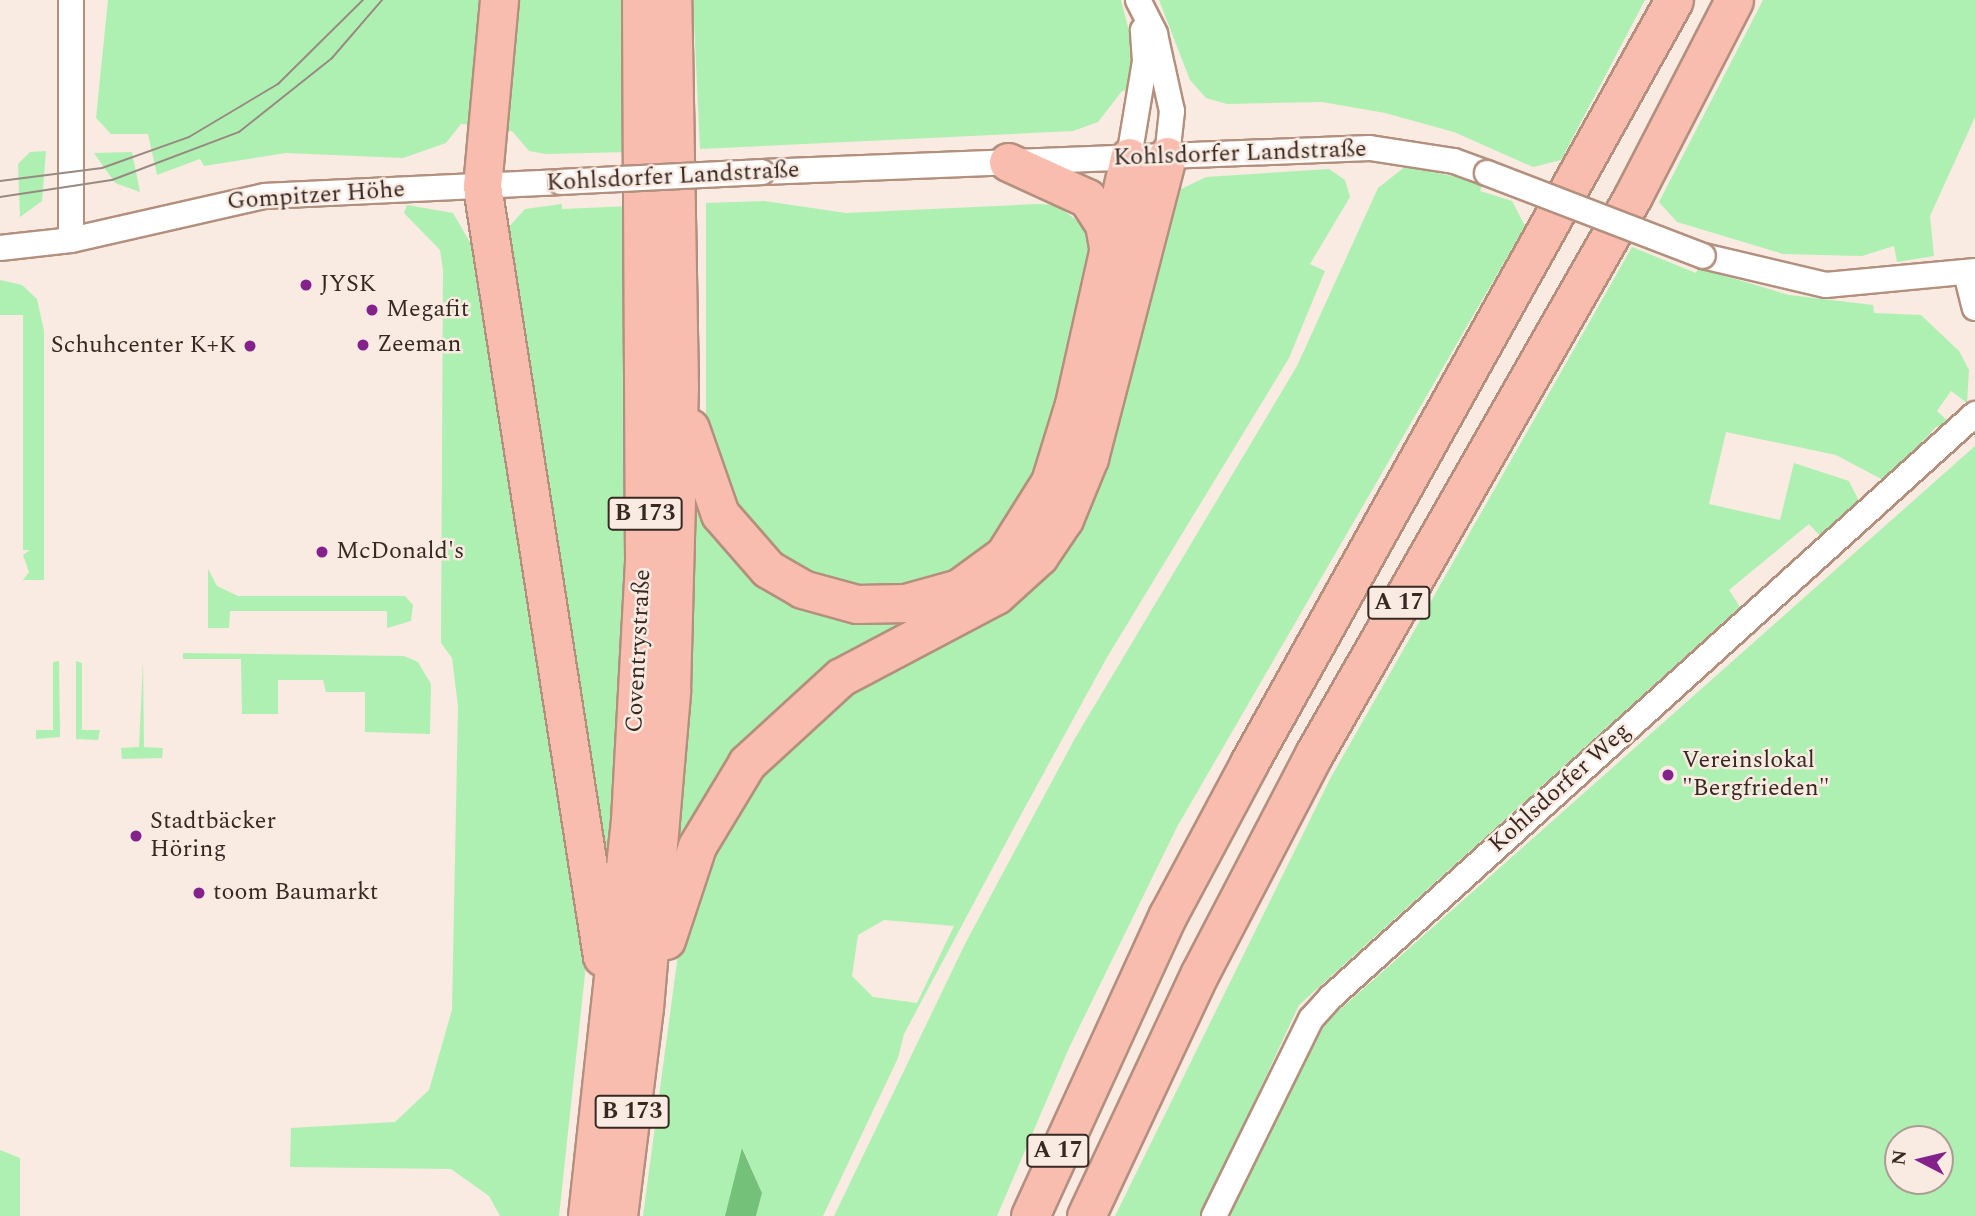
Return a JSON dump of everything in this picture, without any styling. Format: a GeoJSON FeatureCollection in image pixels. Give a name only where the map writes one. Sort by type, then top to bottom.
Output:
{"type":"FeatureCollection","features":[{"type":"Feature","properties":{"kind":"highway"},"geometry":{"type":"LineString","coordinates":[[499,0],[482,186],[589,849],[611,1027]]}},
{"type":"Feature","properties":{"kind":"highway","name":"Coventrystraße"},"geometry":{"type":"LineString","coordinates":[[587,1216],[611,1027],[630,820],[644,558],[642,0]]}},
{"type":"Feature","properties":{"kind":"highway","name":"B 173"},"geometry":{"type":"LineString","coordinates":[[618,1216],[644,1007],[670,704],[679,387],[672,0]]}},
{"type":"Feature","properties":{"kind":"highway","name":"A 17"},"geometry":{"type":"LineString","coordinates":[[1030,1216],[1157,940],[1242,775],[1674,0]]}},
{"type":"Feature","properties":{"kind":"highway","name":"A 17"},"geometry":{"type":"LineString","coordinates":[[1086,1216],[1200,973],[1314,754],[1633,196],[1734,0]]}},
{"type":"Feature","properties":{"kind":"highway"},"geometry":{"type":"LineString","coordinates":[[644,1007],[697,846],[747,763],[841,677],[996,595],[1039,556],[1064,519],[1089,458],[1167,156]]}},
{"type":"Feature","properties":{"kind":"highway"},"geometry":{"type":"LineString","coordinates":[[679,387],[720,514],[768,569],[802,589],[857,604],[932,597],[958,588],[1004,555],[1038,509],[1074,404],[1129,158]]}},
{"type":"Feature","properties":{"kind":"highway"},"geometry":{"type":"LineString","coordinates":[[1008,162],[1087,198],[1104,224],[1109,252]]}},
{"type":"Feature","properties":{"kind":"street"},"geometry":{"type":"LineString","coordinates":[[71,0],[71,240]]}},
{"type":"Feature","properties":{"kind":"street"},"geometry":{"type":"LineString","coordinates":[[1138,0],[1155,34],[1171,111],[1167,156]]}},
{"type":"Feature","properties":{"kind":"street"},"geometry":{"type":"LineString","coordinates":[[1129,158],[1145,61],[1138,0]]}},
{"type":"Feature","properties":{"kind":"street","name":"Kohlsdorfer Landstraße"},"geometry":{"type":"LineString","coordinates":[[482,186],[1370,148],[1454,161],[1703,256],[1826,285],[1971,272]]}},
{"type":"Feature","properties":{"kind":"street","name":"Gompitzer Höhe"},"geometry":{"type":"LineString","coordinates":[[0,248],[71,240],[265,196],[482,186]]}},
{"type":"Feature","properties":{"kind":"street"},"geometry":{"type":"LineString","coordinates":[[1971,272],[1975,308]]}},
{"type":"Feature","properties":{"kind":"street","name":"Kohlsdorfer Weg"},"geometry":{"type":"LineString","coordinates":[[1214,1216],[1311,1020],[1331,997],[1975,414]]}},
{"type":"Feature","properties":{"kind":"green space"},"geometry":{"type":"Polygon","coordinates":[[[108,0],[488,0],[473,125],[461,124],[446,143],[403,158],[286,153],[204,166],[200,159],[157,175],[148,134],[111,134],[96,118],[108,0]]]}},
{"type":"Feature","properties":{"kind":"green space"},"geometry":{"type":"Polygon","coordinates":[[[512,0],[625,0],[630,152],[546,154],[529,151],[512,131],[501,131],[512,0]]]}},
{"type":"Feature","properties":{"kind":"green space"},"geometry":{"type":"Polygon","coordinates":[[[693,0],[1121,0],[1135,54],[1130,90],[1122,91],[1098,122],[1073,131],[700,149],[693,0]]]}},
{"type":"Feature","properties":{"kind":"green space"},"geometry":{"type":"Polygon","coordinates":[[[1159,0],[1645,0],[1561,160],[1533,167],[1454,132],[1385,113],[1322,102],[1227,104],[1206,98],[1190,80],[1159,0]]]}},
{"type":"Feature","properties":{"kind":"green space"},"geometry":{"type":"Polygon","coordinates":[[[1763,0],[1975,0],[1975,117],[1930,216],[1934,256],[1897,262],[1894,246],[1862,256],[1783,254],[1677,222],[1659,202],[1763,0]]]}},
{"type":"Feature","properties":{"kind":"green space"},"geometry":{"type":"Polygon","coordinates":[[[46,151],[42,201],[20,217],[18,164],[30,152],[46,151]]]}},
{"type":"Feature","properties":{"kind":"green space"},"geometry":{"type":"Polygon","coordinates":[[[132,152],[140,192],[115,183],[94,153],[132,152]]]}},
{"type":"Feature","properties":{"kind":"green space"},"geometry":{"type":"Polygon","coordinates":[[[1406,166],[1483,183],[1480,191],[1512,201],[1525,226],[1177,827],[1069,1048],[997,1216],[834,1216],[965,944],[1074,740],[1297,366],[1378,188],[1406,166]]]}},
{"type":"Feature","properties":{"kind":"green space"},"geometry":{"type":"Polygon","coordinates":[[[1329,169],[1345,180],[1350,197],[1310,264],[1325,271],[1289,358],[1106,659],[1017,822],[904,1034],[898,1058],[823,1216],[756,1216],[762,1193],[743,1149],[725,1216],[643,1216],[683,917],[721,817],[825,700],[960,630],[1175,192],[1206,177],[1329,169]],[[884,920],[858,935],[852,976],[873,997],[917,1003],[954,926],[884,920]]]}},
{"type":"Feature","properties":{"kind":"green space"},"geometry":{"type":"Polygon","coordinates":[[[764,201],[846,213],[1038,204],[1056,205],[1079,222],[1089,218],[1097,257],[1028,503],[972,564],[929,583],[883,593],[805,578],[734,514],[706,424],[706,203],[764,201]]]}},
{"type":"Feature","properties":{"kind":"green space"},"geometry":{"type":"Polygon","coordinates":[[[562,204],[562,209],[632,206],[631,478],[606,929],[506,230],[525,209],[562,204]]]}},
{"type":"Feature","properties":{"kind":"green space"},"geometry":{"type":"Polygon","coordinates":[[[407,205],[453,213],[479,258],[580,869],[585,974],[559,1216],[500,1216],[489,1196],[451,1169],[290,1167],[291,1128],[395,1122],[429,1090],[452,1010],[458,706],[452,658],[441,643],[443,270],[440,250],[404,213],[407,205]]]}},
{"type":"Feature","properties":{"kind":"green space"},"geometry":{"type":"Polygon","coordinates":[[[1632,247],[1696,273],[1698,268],[1789,295],[1873,305],[1874,313],[1921,315],[1959,351],[1969,370],[1967,403],[1951,391],[1937,411],[1952,425],[1936,427],[1885,481],[1836,455],[1726,432],[1709,504],[1780,520],[1794,463],[1849,481],[1860,503],[1821,537],[1809,524],[1729,590],[1740,607],[1299,1005],[1201,1216],[1115,1216],[1330,779],[1632,247]]]}},
{"type":"Feature","properties":{"kind":"green space"},"geometry":{"type":"Polygon","coordinates":[[[0,280],[22,285],[37,299],[44,331],[44,580],[23,580],[29,572],[23,555],[30,550],[23,550],[23,315],[0,315],[0,280]]]}},
{"type":"Feature","properties":{"kind":"green space"},"geometry":{"type":"Polygon","coordinates":[[[1975,446],[1975,1216],[1218,1216],[1318,1029],[1975,446]]]}},
{"type":"Feature","properties":{"kind":"green space"},"geometry":{"type":"Polygon","coordinates":[[[690,479],[827,606],[1029,550],[871,646],[670,872],[690,479]]]}},
{"type":"Feature","properties":{"kind":"green space"},"geometry":{"type":"Polygon","coordinates":[[[208,569],[217,586],[238,596],[405,596],[413,605],[411,621],[387,628],[387,611],[230,611],[229,628],[208,628],[208,569]]]}},
{"type":"Feature","properties":{"kind":"green space"},"geometry":{"type":"Polygon","coordinates":[[[183,653],[404,656],[418,662],[431,684],[430,734],[365,732],[365,692],[326,692],[323,680],[278,680],[278,714],[242,714],[241,659],[183,659],[183,653]]]}},
{"type":"Feature","properties":{"kind":"green space"},"geometry":{"type":"Polygon","coordinates":[[[59,661],[60,737],[36,739],[36,730],[53,730],[53,662],[59,661]]]}},
{"type":"Feature","properties":{"kind":"green space"},"geometry":{"type":"Polygon","coordinates":[[[76,661],[82,663],[82,730],[100,730],[98,740],[76,739],[76,661]]]}},
{"type":"Feature","properties":{"kind":"green space"},"geometry":{"type":"Polygon","coordinates":[[[143,661],[144,747],[163,748],[162,758],[122,759],[121,748],[139,747],[143,661]]]}},
{"type":"Feature","properties":{"kind":"green space"},"geometry":{"type":"Polygon","coordinates":[[[742,1148],[762,1193],[756,1216],[725,1216],[742,1148]]]}},
{"type":"Feature","properties":{"kind":"green space"},"geometry":{"type":"Polygon","coordinates":[[[0,1150],[20,1158],[20,1216],[0,1216],[0,1150]]]}},
{"type":"Feature","properties":{"kind":"tram line"},"geometry":{"type":"LineString","coordinates":[[0,181],[102,168],[189,137],[278,84],[363,0]]}},
{"type":"Feature","properties":{"kind":"tram line"},"geometry":{"type":"LineString","coordinates":[[0,197],[112,180],[239,132],[332,58],[382,0]]}},
{"type":"Feature","properties":{"kind":"place","name":"JYSK"},"geometry":{"type":"Point","coordinates":[306,285]}},
{"type":"Feature","properties":{"kind":"place","name":"Megafit"},"geometry":{"type":"Point","coordinates":[372,310]}},
{"type":"Feature","properties":{"kind":"place","name":"Zeeman"},"geometry":{"type":"Point","coordinates":[363,345]}},
{"type":"Feature","properties":{"kind":"place","name":"Schuhcenter K+K"},"geometry":{"type":"Point","coordinates":[250,346]}},
{"type":"Feature","properties":{"kind":"place","name":"McDonald's"},"geometry":{"type":"Point","coordinates":[322,552]}},
{"type":"Feature","properties":{"kind":"place","name":"Vereinslokal \"Bergfrieden\""},"geometry":{"type":"Point","coordinates":[1668,775]}},
{"type":"Feature","properties":{"kind":"place","name":"Stadtbäcker Höring"},"geometry":{"type":"Point","coordinates":[136,836]}},
{"type":"Feature","properties":{"kind":"place","name":"toom Baumarkt"},"geometry":{"type":"Point","coordinates":[199,893]}}]}
